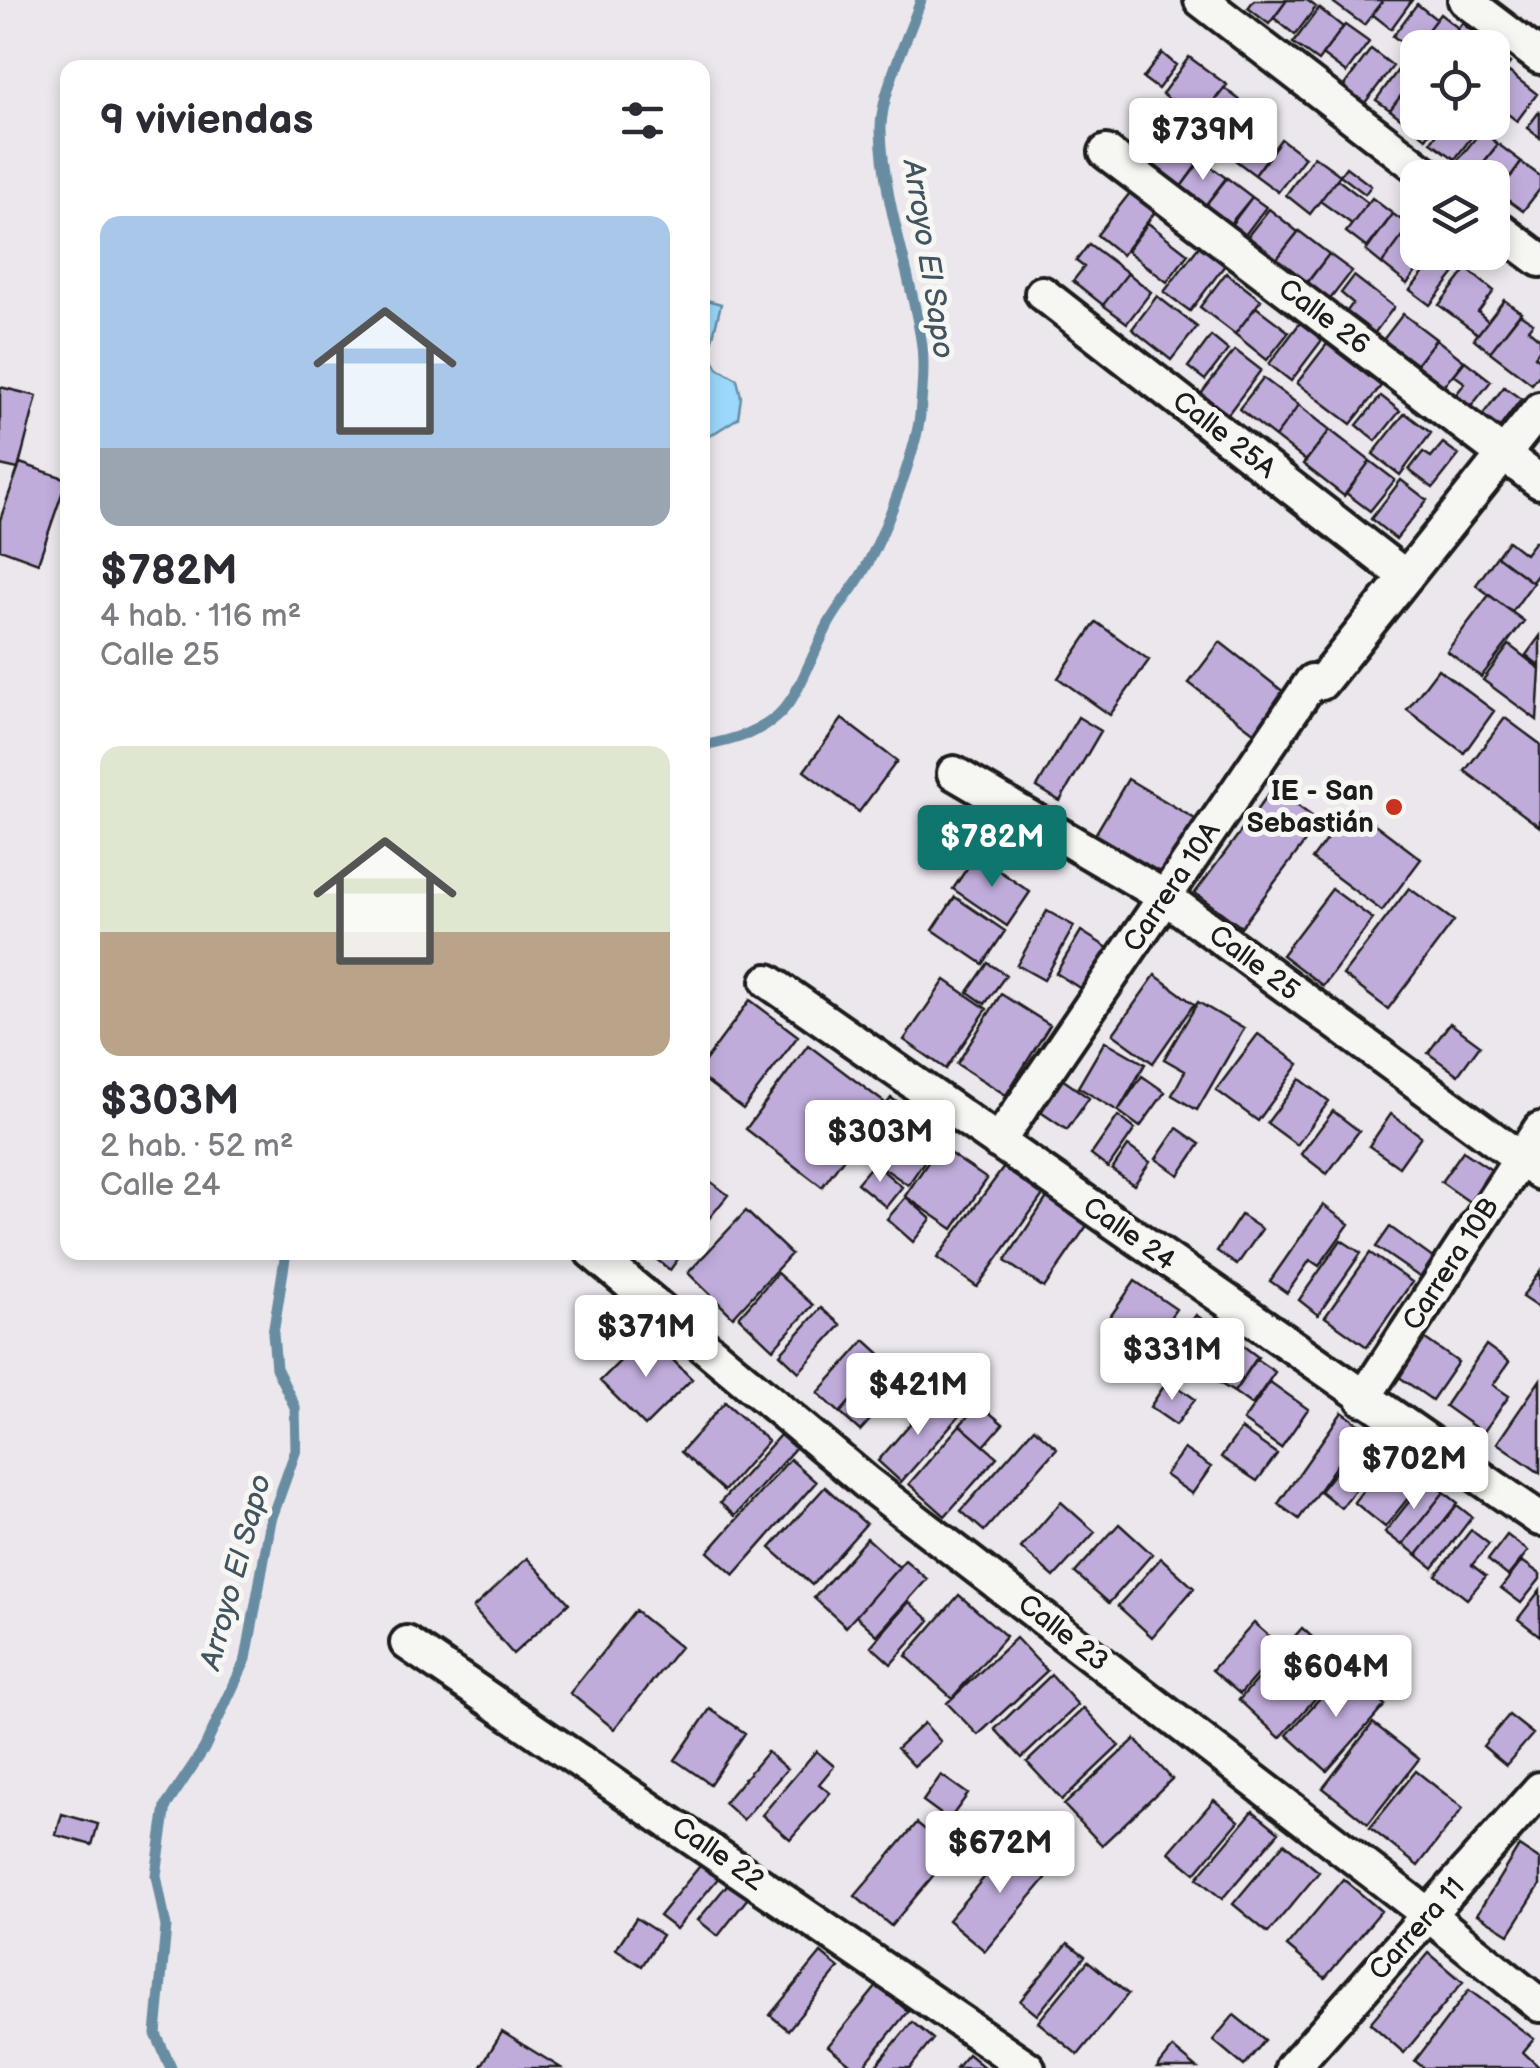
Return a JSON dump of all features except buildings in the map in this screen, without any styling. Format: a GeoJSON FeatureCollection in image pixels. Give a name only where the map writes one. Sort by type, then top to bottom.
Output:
{"type":"FeatureCollection","features":[{"type":"Feature","properties":{"kind":"street"},"geometry":{"type":"LineString","coordinates":[[1201,0],[1409,160]]}},
{"type":"Feature","properties":{"kind":"street"},"geometry":{"type":"LineString","coordinates":[[1465,0],[1540,57]]}},
{"type":"Feature","properties":{"kind":"street","name":"Calle 26"},"geometry":{"type":"LineString","coordinates":[[1106,152],[1540,482]]}},
{"type":"Feature","properties":{"kind":"street"},"geometry":{"type":"LineString","coordinates":[[1510,238],[1540,260]]}},
{"type":"Feature","properties":{"kind":"street","name":"Calle 25A"},"geometry":{"type":"LineString","coordinates":[[1042,292],[1406,577]]}},
{"type":"Feature","properties":{"kind":"street","name":"Carrera 10A"},"geometry":{"type":"LineString","coordinates":[[998,1142],[1312,681],[1321,683],[1540,410]]}},
{"type":"Feature","properties":{"kind":"street","name":"Calle 25"},"geometry":{"type":"LineString","coordinates":[[954,774],[1165,896],[1529,1166]]}},
{"type":"Feature","properties":{"kind":"street","name":"Calle 24"},"geometry":{"type":"LineString","coordinates":[[768,981],[1540,1520]]}},
{"type":"Feature","properties":{"kind":"street","name":"Carrera 10B"},"geometry":{"type":"LineString","coordinates":[[1363,1399],[1529,1166],[1540,1130]]}},
{"type":"Feature","properties":{"kind":"street","name":"Calle 23"},"geometry":{"type":"LineString","coordinates":[[602,1260],[867,1483],[1540,2005]]}},
{"type":"Feature","properties":{"kind":"street","name":"Calle 22"},"geometry":{"type":"LineString","coordinates":[[408,1643],[1028,2068]]}},
{"type":"Feature","properties":{"kind":"street","name":"Carrera 11"},"geometry":{"type":"LineString","coordinates":[[1292,2068],[1540,1790]]}},
{"type":"Feature","properties":{"kind":"water"},"geometry":{"type":"Polygon","coordinates":[[[710,301],[721,304],[710,348],[710,301]]]}},
{"type":"Feature","properties":{"kind":"water"},"geometry":{"type":"Polygon","coordinates":[[[710,354],[718,368],[737,379],[741,397],[738,418],[710,436],[710,354]]]}},
{"type":"Feature","properties":{"kind":"waterway","name":"Arroyo El Sapo"},"geometry":{"type":"LineString","coordinates":[[710,744],[757,730],[787,706],[829,623],[871,558],[912,451],[920,415],[922,348],[892,210],[881,130],[890,83],[921,0]]}},
{"type":"Feature","properties":{"kind":"waterway","name":"Arroyo El Sapo"},"geometry":{"type":"LineString","coordinates":[[171,2068],[156,2034],[166,1927],[156,1875],[166,1806],[204,1749],[246,1659],[271,1520],[296,1450],[295,1407],[276,1368],[273,1334],[285,1260]]}},
{"type":"Feature","properties":{"kind":"place","name":"IE - San Sebastián"},"geometry":{"type":"Point","coordinates":[1394,807]}}]}
